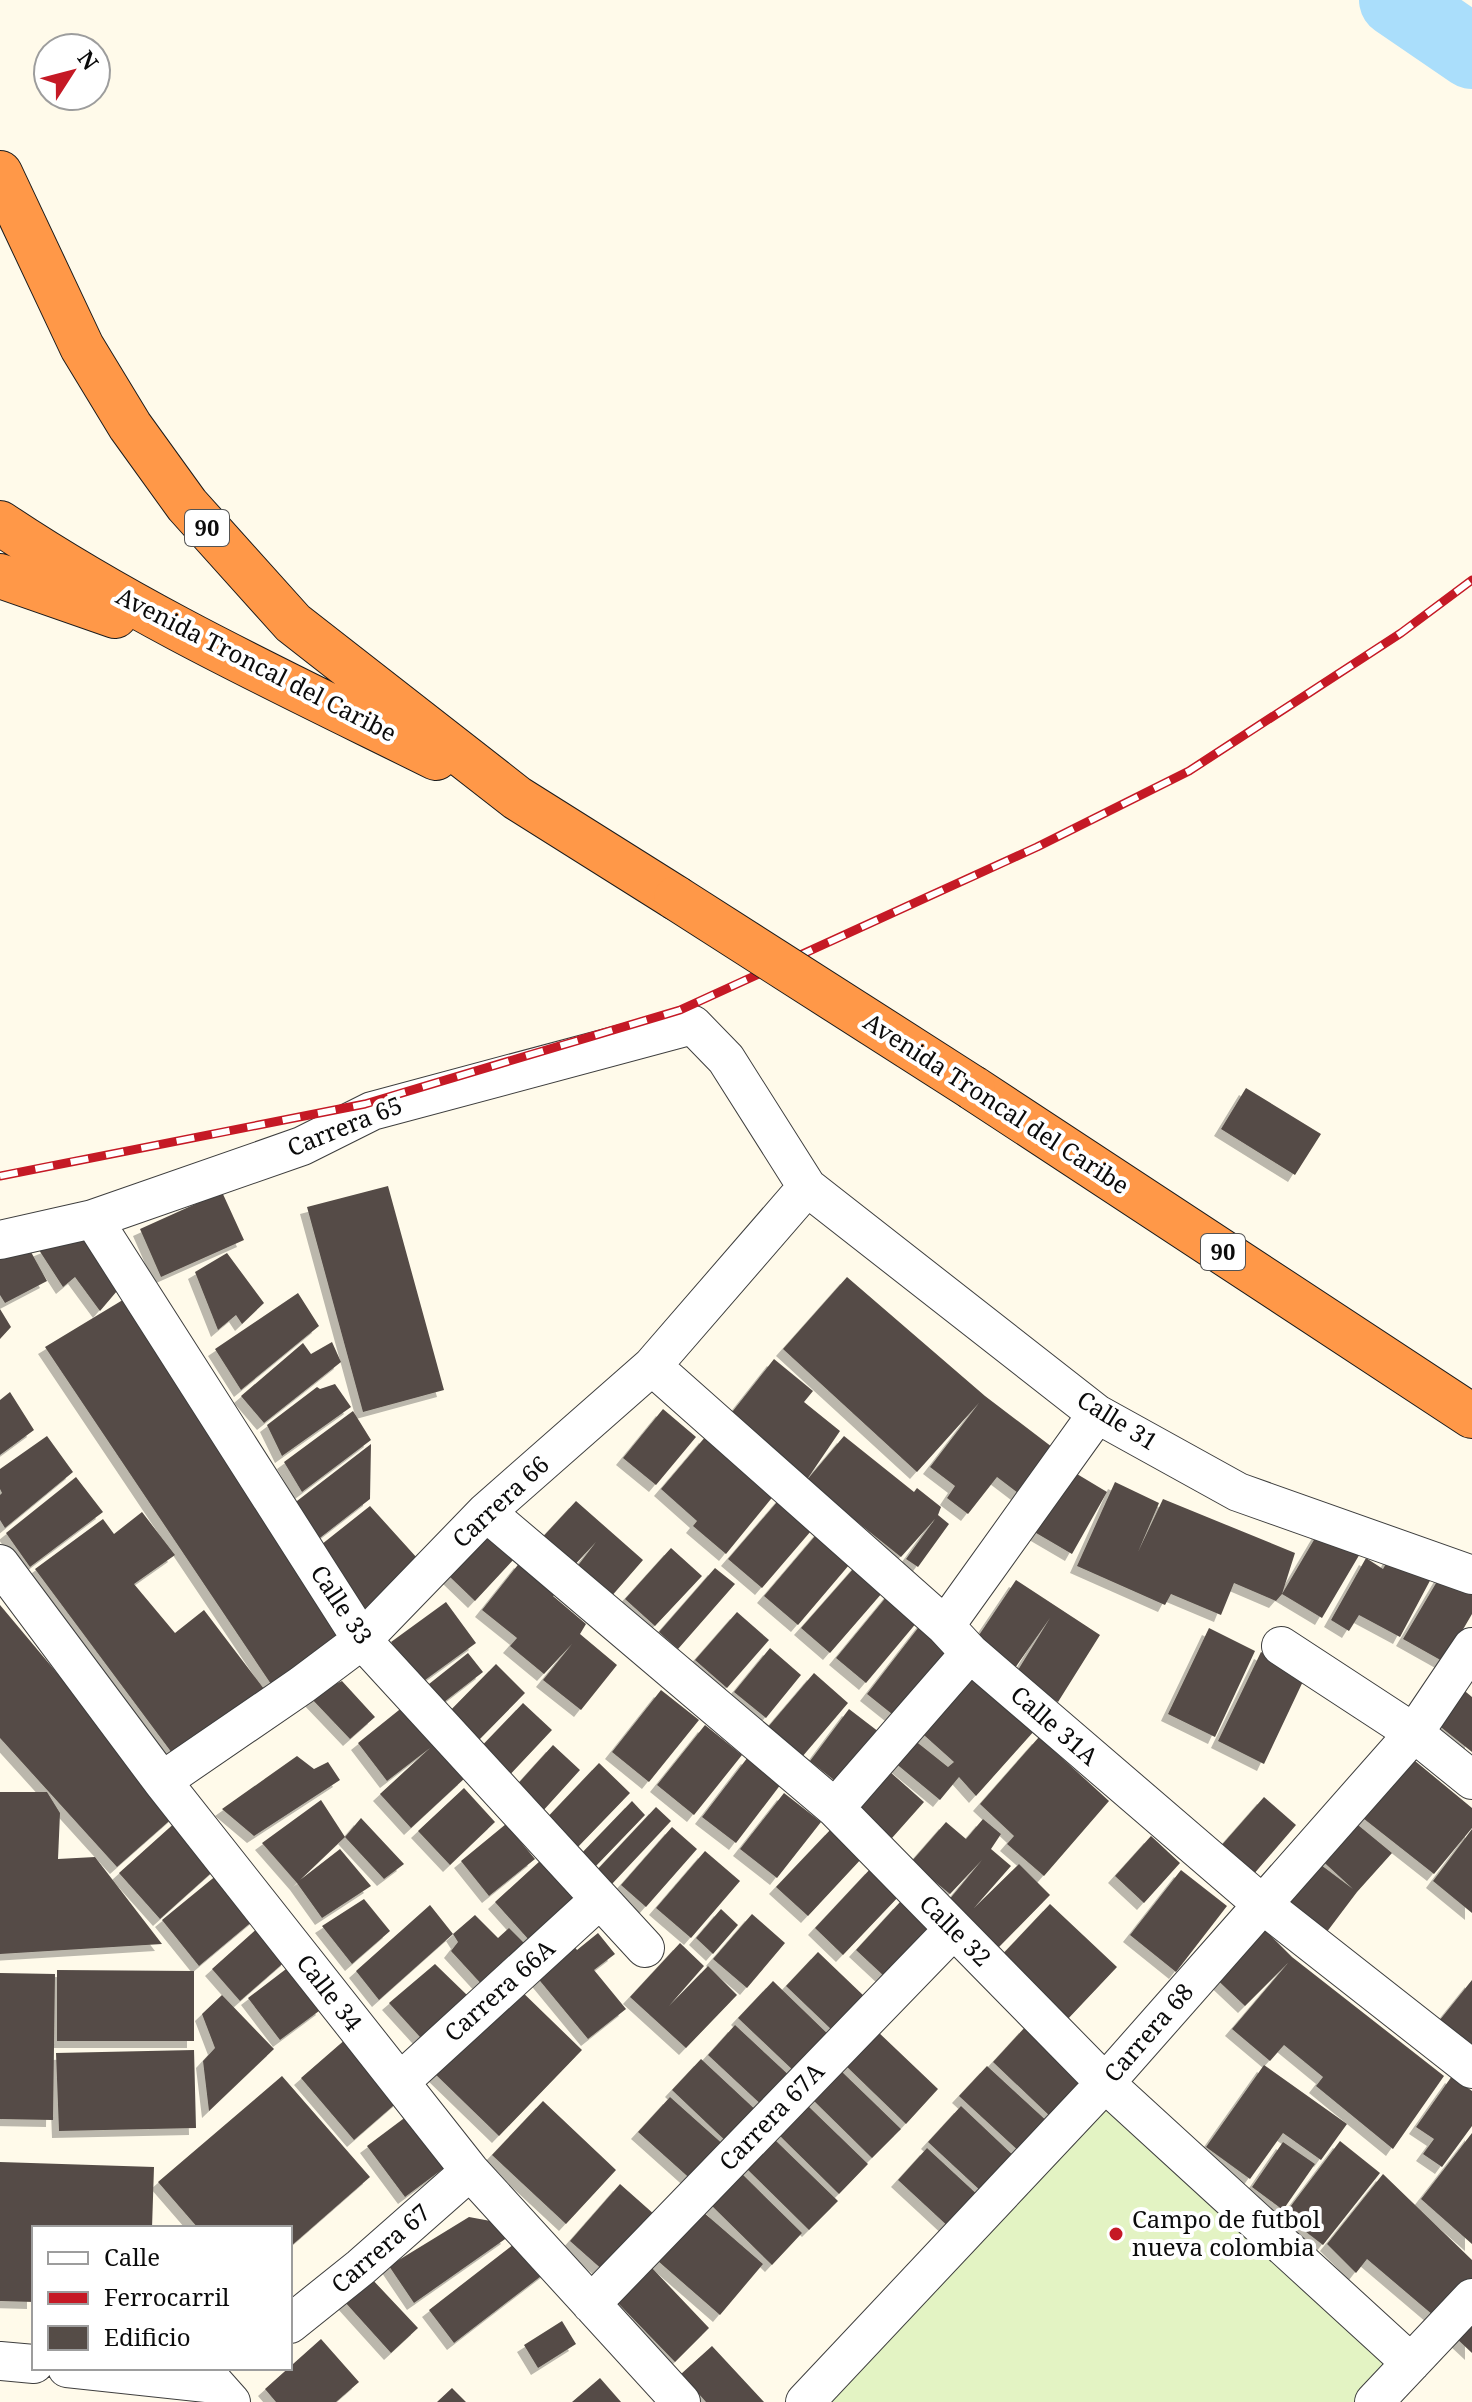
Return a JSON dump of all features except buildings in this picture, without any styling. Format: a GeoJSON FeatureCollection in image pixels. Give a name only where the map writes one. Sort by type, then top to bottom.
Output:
{"type":"FeatureCollection","features":[{"type":"Feature","properties":{"kind":"highway","name":"Avenida Troncal del Caribe"},"geometry":{"type":"LineString","coordinates":[[0,173],[82,347],[130,426],[187,505],[293,623],[517,798]]}},
{"type":"Feature","properties":{"kind":"highway","name":"Avenida Troncal del Caribe"},"geometry":{"type":"LineString","coordinates":[[0,523],[49,556],[230,655],[517,798],[973,1088],[1472,1416]]}},
{"type":"Feature","properties":{"kind":"highway"},"geometry":{"type":"LineString","coordinates":[[0,576],[230,655]]}},
{"type":"Feature","properties":{"kind":"street","name":"Calle 31"},"geometry":{"type":"LineString","coordinates":[[693,1025],[726,1059],[807,1187],[1097,1414],[1238,1492],[1472,1575]]}},
{"type":"Feature","properties":{"kind":"street","name":"Carrera 65"},"geometry":{"type":"LineString","coordinates":[[0,1240],[93,1219],[302,1146],[372,1111],[693,1025]]}},
{"type":"Feature","properties":{"kind":"street","name":"Carrera 66"},"geometry":{"type":"LineString","coordinates":[[162,1781],[362,1640],[486,1512],[652,1366],[807,1187]]}},
{"type":"Feature","properties":{"kind":"street","name":"Calle 33"},"geometry":{"type":"LineString","coordinates":[[93,1219],[362,1640],[645,1948]]}},
{"type":"Feature","properties":{"kind":"street","name":"Calle 31A"},"geometry":{"type":"LineString","coordinates":[[652,1366],[957,1640],[1262,1904],[1472,2069]]}},
{"type":"Feature","properties":{"kind":"street"},"geometry":{"type":"LineString","coordinates":[[835,1808],[957,1640],[1097,1414]]}},
{"type":"Feature","properties":{"kind":"street","name":"Calle 32"},"geometry":{"type":"LineString","coordinates":[[486,1512],[835,1808],[1105,2083],[1411,2363]]}},
{"type":"Feature","properties":{"kind":"street","name":"Calle 34"},"geometry":{"type":"LineString","coordinates":[[0,1564],[162,1781],[470,2171],[681,2402]]}},
{"type":"Feature","properties":{"kind":"street"},"geometry":{"type":"LineString","coordinates":[[1281,1646],[1414,1733],[1472,1780]]}},
{"type":"Feature","properties":{"kind":"street","name":"Carrera 68"},"geometry":{"type":"LineString","coordinates":[[805,2402],[1105,2083],[1414,1733],[1472,1647]]}},
{"type":"Feature","properties":{"kind":"street","name":"Carrera 66A"},"geometry":{"type":"LineString","coordinates":[[400,2082],[600,1899]]}},
{"type":"Feature","properties":{"kind":"street","name":"Carrera 67A"},"geometry":{"type":"LineString","coordinates":[[591,2304],[953,1930]]}},
{"type":"Feature","properties":{"kind":"street","name":"Carrera 67"},"geometry":{"type":"LineString","coordinates":[[292,2322],[361,2267],[470,2171]]}},
{"type":"Feature","properties":{"kind":"street"},"geometry":{"type":"LineString","coordinates":[[1374,2402],[1472,2298]]}},
{"type":"Feature","properties":{"kind":"street"},"geometry":{"type":"LineString","coordinates":[[0,2361],[32,2364]]}},
{"type":"Feature","properties":{"kind":"street"},"geometry":{"type":"LineString","coordinates":[[86,2370],[227,2385]]}},
{"type":"Feature","properties":{"kind":"green space","name":"Campo de futbol nueva colombia"},"geometry":{"type":"Polygon","coordinates":[[[1109,2100],[1389,2368],[1358,2402],[827,2402],[1109,2100]]]}},
{"type":"Feature","properties":{"kind":"waterway"},"geometry":{"type":"LineString","coordinates":[[1396,0],[1472,52]]}},
{"type":"Feature","properties":{"kind":"railway"},"geometry":{"type":"LineString","coordinates":[[0,1176],[365,1104],[680,1010],[1037,847],[1189,771],[1401,633],[1472,580]]}},
{"type":"Feature","properties":{"kind":"place","name":"Campo de futbol nueva colombia"},"geometry":{"type":"Point","coordinates":[1116,2234]}}]}
